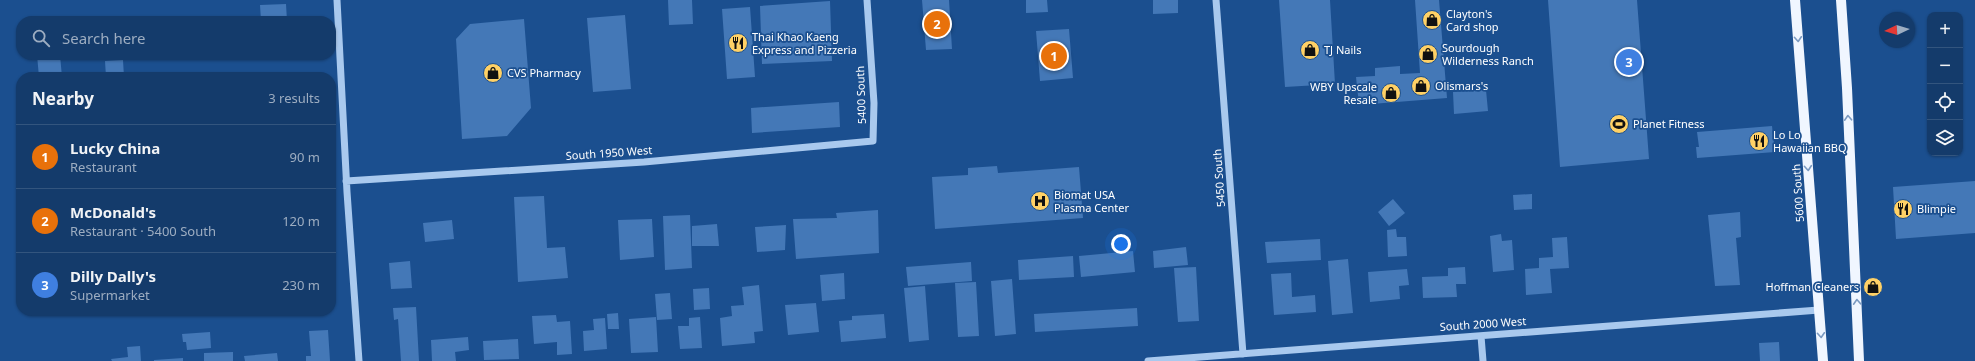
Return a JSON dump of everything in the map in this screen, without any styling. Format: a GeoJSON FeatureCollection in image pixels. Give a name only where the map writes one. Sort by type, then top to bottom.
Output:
{"type":"FeatureCollection","features":[{"type":"Feature","properties":{"kind":"main road","name":"5600 South"},"geometry":{"type":"LineString","coordinates":[[1795,0],[1823,361]]}},
{"type":"Feature","properties":{"kind":"main road"},"geometry":{"type":"LineString","coordinates":[[1841,0],[1848,96],[1859,361]]}},
{"type":"Feature","properties":{"kind":"street"},"geometry":{"type":"LineString","coordinates":[[337,0],[346,180],[359,361]]}},
{"type":"Feature","properties":{"kind":"street","name":"5400 South"},"geometry":{"type":"LineString","coordinates":[[867,0],[874,103],[873,141]]}},
{"type":"Feature","properties":{"kind":"street","name":"5450 South"},"geometry":{"type":"LineString","coordinates":[[1216,0],[1243,354]]}},
{"type":"Feature","properties":{"kind":"street","name":"South 1950 West"},"geometry":{"type":"LineString","coordinates":[[346,180],[644,162],[873,141]]}},
{"type":"Feature","properties":{"kind":"street","name":"South 2000 West"},"geometry":{"type":"LineString","coordinates":[[1148,361],[1819,310]]}},
{"type":"Feature","properties":{"kind":"street"},"geometry":{"type":"LineString","coordinates":[[1481,336],[1483,361]]}},
{"type":"Feature","properties":{"kind":"building"},"geometry":{"type":"Polygon","coordinates":[[[668,0],[692,0],[693,24],[669,25],[668,0]]]}},
{"type":"Feature","properties":{"kind":"building"},"geometry":{"type":"Polygon","coordinates":[[[922,0],[949,0],[952,49],[926,50],[922,0]]]}},
{"type":"Feature","properties":{"kind":"building"},"geometry":{"type":"Polygon","coordinates":[[[1026,0],[1047,0],[1048,12],[1026,13],[1026,0]]]}},
{"type":"Feature","properties":{"kind":"building"},"geometry":{"type":"Polygon","coordinates":[[[1153,0],[1178,0],[1178,13],[1153,14],[1153,0]]]}},
{"type":"Feature","properties":{"kind":"building"},"geometry":{"type":"Polygon","coordinates":[[[1279,0],[1330,0],[1335,84],[1285,87],[1279,0]]]}},
{"type":"Feature","properties":{"kind":"building"},"geometry":{"type":"Polygon","coordinates":[[[1415,0],[1439,0],[1447,98],[1359,105],[1356,77],[1375,76],[1375,68],[1400,66],[1400,74],[1420,73],[1415,0]]]}},
{"type":"Feature","properties":{"kind":"building"},"geometry":{"type":"Polygon","coordinates":[[[1548,0],[1637,0],[1649,159],[1560,167],[1548,0]]]}},
{"type":"Feature","properties":{"kind":"building"},"geometry":{"type":"Polygon","coordinates":[[[830,1],[832,61],[762,64],[760,6],[830,1]]]}},
{"type":"Feature","properties":{"kind":"building"},"geometry":{"type":"Polygon","coordinates":[[[286,4],[287,16],[261,16],[260,5],[286,4]]]}},
{"type":"Feature","properties":{"kind":"building","name":"Thai Khao Kaeng Express and Pizzeria"},"geometry":{"type":"Polygon","coordinates":[[[750,7],[755,77],[727,79],[722,9],[750,7]]]}},
{"type":"Feature","properties":{"kind":"building"},"geometry":{"type":"Polygon","coordinates":[[[625,15],[631,89],[593,92],[587,18],[625,15]]]}},
{"type":"Feature","properties":{"kind":"building","name":"CVS Pharmacy"},"geometry":{"type":"Polygon","coordinates":[[[524,19],[531,108],[507,136],[462,139],[456,39],[470,24],[524,19]]]}},
{"type":"Feature","properties":{"kind":"building"},"geometry":{"type":"Polygon","coordinates":[[[1069,29],[1073,78],[1040,81],[1036,31],[1069,29]]]}},
{"type":"Feature","properties":{"kind":"building"},"geometry":{"type":"Polygon","coordinates":[[[37,60],[60,60],[62,72],[39,72],[37,60]]]}},
{"type":"Feature","properties":{"kind":"building"},"geometry":{"type":"Polygon","coordinates":[[[123,60],[124,72],[106,72],[105,61],[123,60]]]}},
{"type":"Feature","properties":{"kind":"building"},"geometry":{"type":"Polygon","coordinates":[[[1486,90],[1488,111],[1454,114],[1453,92],[1486,90]]]}},
{"type":"Feature","properties":{"kind":"building"},"geometry":{"type":"Polygon","coordinates":[[[839,102],[840,127],[752,133],[751,108],[839,102]]]}},
{"type":"Feature","properties":{"kind":"building"},"geometry":{"type":"Polygon","coordinates":[[[1772,126],[1775,152],[1697,158],[1696,147],[1699,147],[1697,132],[1772,126]]]}},
{"type":"Feature","properties":{"kind":"building"},"geometry":{"type":"Polygon","coordinates":[[[997,166],[998,173],[1079,167],[1083,218],[935,229],[932,177],[968,175],[968,168],[997,166]]]}},
{"type":"Feature","properties":{"kind":"building"},"geometry":{"type":"Polygon","coordinates":[[[1975,181],[1975,233],[1896,239],[1893,187],[1975,181]]]}},
{"type":"Feature","properties":{"kind":"building"},"geometry":{"type":"Polygon","coordinates":[[[1532,194],[1532,209],[1514,210],[1513,195],[1532,194]]]}},
{"type":"Feature","properties":{"kind":"building"},"geometry":{"type":"Polygon","coordinates":[[[544,196],[547,248],[565,247],[568,278],[518,282],[514,197],[544,196]]]}},
{"type":"Feature","properties":{"kind":"building"},"geometry":{"type":"Polygon","coordinates":[[[1393,199],[1405,213],[1389,226],[1378,212],[1393,199]]]}},
{"type":"Feature","properties":{"kind":"building"},"geometry":{"type":"Polygon","coordinates":[[[878,210],[879,253],[796,259],[793,219],[837,218],[836,213],[878,210]]]}},
{"type":"Feature","properties":{"kind":"building"},"geometry":{"type":"Polygon","coordinates":[[[1740,212],[1741,237],[1736,238],[1740,285],[1715,286],[1708,215],[1740,212]]]}},
{"type":"Feature","properties":{"kind":"building"},"geometry":{"type":"Polygon","coordinates":[[[690,215],[692,268],[665,270],[663,216],[690,215]]]}},
{"type":"Feature","properties":{"kind":"building"},"geometry":{"type":"Polygon","coordinates":[[[652,219],[654,257],[620,260],[618,220],[652,219]]]}},
{"type":"Feature","properties":{"kind":"building"},"geometry":{"type":"Polygon","coordinates":[[[452,220],[454,239],[425,242],[423,223],[452,220]]]}},
{"type":"Feature","properties":{"kind":"building"},"geometry":{"type":"Polygon","coordinates":[[[717,224],[719,246],[692,246],[692,226],[717,224]]]}},
{"type":"Feature","properties":{"kind":"building"},"geometry":{"type":"Polygon","coordinates":[[[786,225],[785,250],[757,252],[755,227],[786,225]]]}},
{"type":"Feature","properties":{"kind":"building"},"geometry":{"type":"Polygon","coordinates":[[[1396,229],[1397,237],[1406,237],[1407,256],[1388,257],[1387,230],[1396,229]]]}},
{"type":"Feature","properties":{"kind":"building"},"geometry":{"type":"Polygon","coordinates":[[[1501,234],[1502,241],[1512,240],[1514,270],[1493,272],[1490,236],[1501,234]]]}},
{"type":"Feature","properties":{"kind":"building"},"geometry":{"type":"Polygon","coordinates":[[[1567,237],[1569,268],[1550,269],[1552,293],[1526,295],[1525,269],[1539,268],[1539,258],[1553,257],[1552,238],[1567,237]]]}},
{"type":"Feature","properties":{"kind":"building"},"geometry":{"type":"Polygon","coordinates":[[[1320,239],[1321,260],[1267,263],[1265,242],[1320,239]]]}},
{"type":"Feature","properties":{"kind":"building"},"geometry":{"type":"Polygon","coordinates":[[[1186,247],[1188,265],[1154,268],[1153,251],[1186,247]]]}},
{"type":"Feature","properties":{"kind":"building"},"geometry":{"type":"Polygon","coordinates":[[[1133,251],[1135,272],[1081,277],[1079,256],[1133,251]]]}},
{"type":"Feature","properties":{"kind":"building"},"geometry":{"type":"Polygon","coordinates":[[[1073,256],[1074,277],[1019,280],[1018,260],[1073,256]]]}},
{"type":"Feature","properties":{"kind":"building"},"geometry":{"type":"Polygon","coordinates":[[[1348,259],[1353,313],[1332,315],[1328,261],[1348,259]]]}},
{"type":"Feature","properties":{"kind":"building"},"geometry":{"type":"Polygon","coordinates":[[[410,261],[412,288],[391,289],[389,263],[410,261]]]}},
{"type":"Feature","properties":{"kind":"building"},"geometry":{"type":"Polygon","coordinates":[[[971,262],[972,281],[908,286],[906,267],[971,262]]]}},
{"type":"Feature","properties":{"kind":"building"},"geometry":{"type":"Polygon","coordinates":[[[1196,267],[1199,321],[1178,322],[1174,268],[1196,267]]]}},
{"type":"Feature","properties":{"kind":"building"},"geometry":{"type":"Polygon","coordinates":[[[1465,267],[1466,284],[1456,284],[1457,297],[1423,298],[1422,277],[1448,276],[1448,268],[1465,267]]]}},
{"type":"Feature","properties":{"kind":"building"},"geometry":{"type":"Polygon","coordinates":[[[1407,269],[1409,285],[1399,286],[1400,299],[1370,302],[1368,272],[1407,269]]]}},
{"type":"Feature","properties":{"kind":"building"},"geometry":{"type":"Polygon","coordinates":[[[844,273],[845,299],[822,301],[820,275],[844,273]]]}},
{"type":"Feature","properties":{"kind":"building"},"geometry":{"type":"Polygon","coordinates":[[[1291,273],[1292,297],[1315,295],[1316,312],[1274,315],[1271,274],[1291,273]]]}},
{"type":"Feature","properties":{"kind":"building"},"geometry":{"type":"Polygon","coordinates":[[[1012,279],[1016,334],[995,336],[991,281],[1012,279]]]}},
{"type":"Feature","properties":{"kind":"building"},"geometry":{"type":"Polygon","coordinates":[[[976,282],[979,336],[958,337],[955,283],[976,282]]]}},
{"type":"Feature","properties":{"kind":"building"},"geometry":{"type":"Polygon","coordinates":[[[759,285],[763,331],[754,332],[755,343],[722,346],[720,318],[732,316],[731,306],[744,305],[742,287],[759,285]]]}},
{"type":"Feature","properties":{"kind":"building"},"geometry":{"type":"Polygon","coordinates":[[[925,286],[929,340],[909,342],[904,288],[925,286]]]}},
{"type":"Feature","properties":{"kind":"building"},"geometry":{"type":"Polygon","coordinates":[[[709,288],[710,309],[694,310],[693,289],[709,288]]]}},
{"type":"Feature","properties":{"kind":"building"},"geometry":{"type":"Polygon","coordinates":[[[670,293],[672,319],[657,320],[655,294],[670,293]]]}},
{"type":"Feature","properties":{"kind":"building"},"geometry":{"type":"Polygon","coordinates":[[[816,303],[819,332],[788,335],[785,305],[816,303]]]}},
{"type":"Feature","properties":{"kind":"building"},"geometry":{"type":"Polygon","coordinates":[[[416,307],[419,361],[401,361],[398,319],[394,320],[393,308],[416,307]]]}},
{"type":"Feature","properties":{"kind":"building"},"geometry":{"type":"Polygon","coordinates":[[[1137,308],[1138,326],[1035,332],[1034,314],[1137,308]]]}},
{"type":"Feature","properties":{"kind":"building"},"geometry":{"type":"Polygon","coordinates":[[[618,313],[619,329],[608,329],[607,314],[618,313]]]}},
{"type":"Feature","properties":{"kind":"building"},"geometry":{"type":"Polygon","coordinates":[[[884,314],[886,338],[841,342],[839,321],[852,320],[852,316],[884,314]]]}},
{"type":"Feature","properties":{"kind":"building"},"geometry":{"type":"Polygon","coordinates":[[[556,315],[557,322],[570,321],[572,354],[557,355],[557,342],[534,344],[532,316],[556,315]]]}},
{"type":"Feature","properties":{"kind":"building"},"geometry":{"type":"Polygon","coordinates":[[[656,317],[658,352],[631,353],[629,319],[656,317]]]}},
{"type":"Feature","properties":{"kind":"building"},"geometry":{"type":"Polygon","coordinates":[[[700,317],[702,348],[680,349],[678,326],[689,326],[689,318],[700,317]]]}},
{"type":"Feature","properties":{"kind":"building"},"geometry":{"type":"Polygon","coordinates":[[[605,318],[607,349],[584,351],[583,331],[594,330],[593,319],[605,318]]]}},
{"type":"Feature","properties":{"kind":"building"},"geometry":{"type":"Polygon","coordinates":[[[328,330],[330,361],[306,361],[306,356],[311,356],[309,331],[328,330]]]}},
{"type":"Feature","properties":{"kind":"building"},"geometry":{"type":"Polygon","coordinates":[[[210,332],[211,348],[187,350],[186,342],[183,342],[182,334],[210,332]]]}},
{"type":"Feature","properties":{"kind":"building"},"geometry":{"type":"Polygon","coordinates":[[[468,337],[469,350],[455,352],[456,361],[432,361],[431,340],[468,337]]]}},
{"type":"Feature","properties":{"kind":"building"},"geometry":{"type":"Polygon","coordinates":[[[518,339],[519,359],[484,360],[483,341],[518,339]]]}},
{"type":"Feature","properties":{"kind":"building"},"geometry":{"type":"Polygon","coordinates":[[[1779,342],[1780,361],[1760,361],[1759,343],[1779,342]]]}},
{"type":"Feature","properties":{"kind":"building"},"geometry":{"type":"Polygon","coordinates":[[[140,346],[141,361],[112,361],[111,359],[128,357],[127,347],[140,346]]]}},
{"type":"Feature","properties":{"kind":"building"},"geometry":{"type":"Polygon","coordinates":[[[233,352],[233,361],[204,361],[204,353],[233,352]]]}},
{"type":"Feature","properties":{"kind":"building"},"geometry":{"type":"Polygon","coordinates":[[[277,353],[278,361],[245,361],[244,356],[277,353]]]}},
{"type":"Feature","properties":{"kind":"building"},"geometry":{"type":"Polygon","coordinates":[[[183,358],[183,361],[154,361],[154,360],[183,358]]]}},
{"type":"Feature","properties":{"kind":"place","name":"Clayton's Card shop"},"geometry":{"type":"Point","coordinates":[1432,20]}},
{"type":"Feature","properties":{"kind":"place","name":"McDonald's"},"geometry":{"type":"Point","coordinates":[937,24]}},
{"type":"Feature","properties":{"kind":"place","name":"Thai Khao Kaeng Express and Pizzeria"},"geometry":{"type":"Point","coordinates":[738,43]}},
{"type":"Feature","properties":{"kind":"place","name":"TJ Nails"},"geometry":{"type":"Point","coordinates":[1310,50]}},
{"type":"Feature","properties":{"kind":"place","name":"Sourdough Wilderness Ranch"},"geometry":{"type":"Point","coordinates":[1428,54]}},
{"type":"Feature","properties":{"kind":"place","name":"Lucky China"},"geometry":{"type":"Point","coordinates":[1054,56]}},
{"type":"Feature","properties":{"kind":"place","name":"Dilly Dally's"},"geometry":{"type":"Point","coordinates":[1629,62]}},
{"type":"Feature","properties":{"kind":"place","name":"CVS Pharmacy"},"geometry":{"type":"Point","coordinates":[493,73]}},
{"type":"Feature","properties":{"kind":"place","name":"Olismars's"},"geometry":{"type":"Point","coordinates":[1421,86]}},
{"type":"Feature","properties":{"kind":"place","name":"WBY Upscale Resale"},"geometry":{"type":"Point","coordinates":[1391,93]}},
{"type":"Feature","properties":{"kind":"place","name":"Planet Fitness"},"geometry":{"type":"Point","coordinates":[1619,124]}},
{"type":"Feature","properties":{"kind":"place","name":"Lo Lo Hawaiian BBQ"},"geometry":{"type":"Point","coordinates":[1759,141]}},
{"type":"Feature","properties":{"kind":"place","name":"Biomat USA Plasma Center"},"geometry":{"type":"Point","coordinates":[1040,201]}},
{"type":"Feature","properties":{"kind":"place","name":"Blimpie"},"geometry":{"type":"Point","coordinates":[1903,209]}},
{"type":"Feature","properties":{"kind":"place","name":"Hoffman Cleaners"},"geometry":{"type":"Point","coordinates":[1873,287]}}]}
